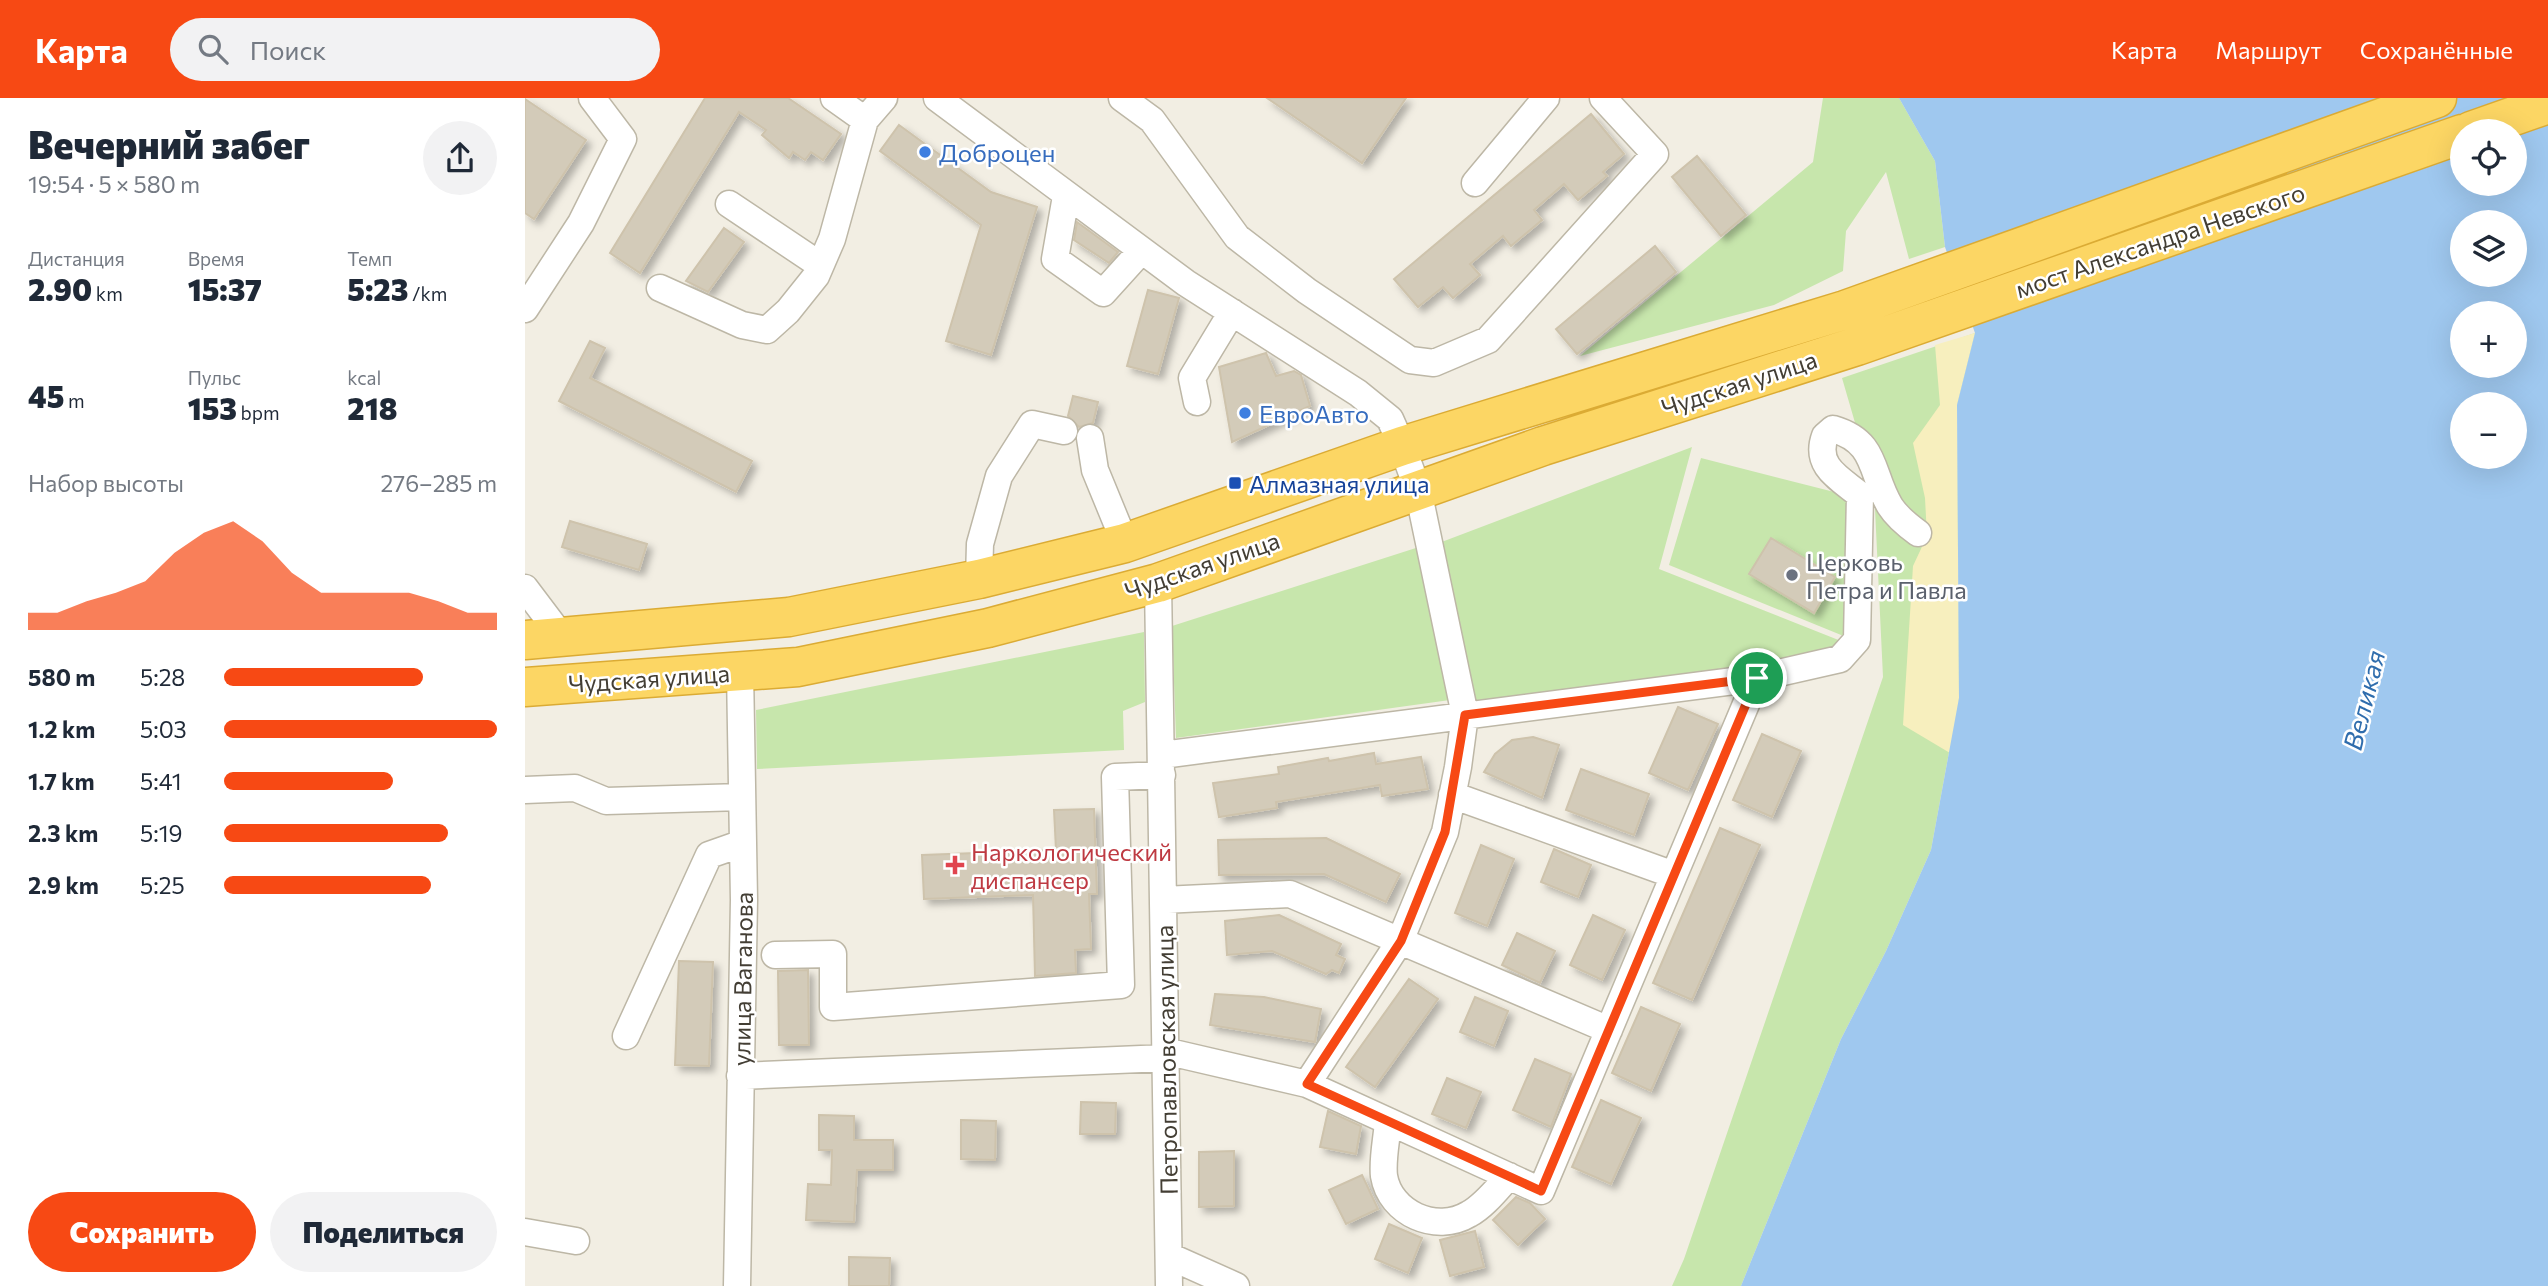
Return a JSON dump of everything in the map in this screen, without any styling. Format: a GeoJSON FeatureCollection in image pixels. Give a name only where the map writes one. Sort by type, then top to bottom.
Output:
{"type":"FeatureCollection","features":[{"type":"Feature","properties":{"kind":"highway","name":"мост Александра Невского"},"geometry":{"type":"LineString","coordinates":[[1845,310],[2437,98]]}},
{"type":"Feature","properties":{"kind":"highway"},"geometry":{"type":"LineString","coordinates":[[2505,119],[2548,104]]}},
{"type":"Feature","properties":{"kind":"highway","name":"мост Александра Невского"},"geometry":{"type":"LineString","coordinates":[[1857,346],[2450,138]]}},
{"type":"Feature","properties":{"kind":"highway","name":"Чудская улица"},"geometry":{"type":"LineString","coordinates":[[543,638],[789,617],[979,579],[1125,543],[1402,446],[1845,310]]}},
{"type":"Feature","properties":{"kind":"highway","name":"Чудская улица"},"geometry":{"type":"LineString","coordinates":[[525,687],[798,667],[988,628],[1158,583],[1543,446],[1857,346]]}},
{"type":"Feature","properties":{"kind":"highway"},"geometry":{"type":"LineString","coordinates":[[979,579],[970,599],[974,615],[988,628]]}},
{"type":"Feature","properties":{"kind":"highway"},"geometry":{"type":"LineString","coordinates":[[864,602],[878,614],[883,634],[873,651]]}},
{"type":"Feature","properties":{"kind":"street"},"geometry":{"type":"LineString","coordinates":[[528,297],[581,223],[623,139],[591,98]]}},
{"type":"Feature","properties":{"kind":"street"},"geometry":{"type":"LineString","coordinates":[[834,98],[865,120]]}},
{"type":"Feature","properties":{"kind":"street"},"geometry":{"type":"LineString","coordinates":[[660,288],[742,326],[767,330],[788,311],[820,265],[832,239],[865,120],[884,98]]}},
{"type":"Feature","properties":{"kind":"street"},"geometry":{"type":"LineString","coordinates":[[937,98],[1142,251],[1259,343]]}},
{"type":"Feature","properties":{"kind":"street"},"geometry":{"type":"LineString","coordinates":[[1122,98],[1152,120],[1237,237],[1307,291],[1410,360],[1434,363],[1487,340],[1655,154],[1603,98]]}},
{"type":"Feature","properties":{"kind":"street"},"geometry":{"type":"LineString","coordinates":[[1475,183],[1546,98]]}},
{"type":"Feature","properties":{"kind":"street"},"geometry":{"type":"LineString","coordinates":[[1066,196],[1055,259],[1103,293],[1142,251]]}},
{"type":"Feature","properties":{"kind":"street"},"geometry":{"type":"LineString","coordinates":[[729,204],[820,265]]}},
{"type":"Feature","properties":{"kind":"street"},"geometry":{"type":"LineString","coordinates":[[1197,402],[1192,377],[1228,318]]}},
{"type":"Feature","properties":{"kind":"street"},"geometry":{"type":"LineString","coordinates":[[1228,318],[1358,393],[1389,419],[1418,490],[1465,715],[1445,832],[1401,941],[1307,1084]]}},
{"type":"Feature","properties":{"kind":"street"},"geometry":{"type":"LineString","coordinates":[[979,579],[980,544],[999,476],[1032,424],[1064,431]]}},
{"type":"Feature","properties":{"kind":"street"},"geometry":{"type":"LineString","coordinates":[[775,955],[833,954],[833,1007],[1121,985],[1115,777],[1162,765],[1465,715],[1757,678],[1840,659],[1857,640],[1860,495],[1829,471],[1821,457],[1825,436],[1833,429],[1858,440],[1867,451],[1889,504],[1903,522],[1918,533]]}},
{"type":"Feature","properties":{"kind":"street"},"geometry":{"type":"LineString","coordinates":[[1090,438],[1095,470],[1125,543]]}},
{"type":"Feature","properties":{"kind":"street","name":"Петропавловская улица"},"geometry":{"type":"LineString","coordinates":[[1158,583],[1169,1286]]}},
{"type":"Feature","properties":{"kind":"street"},"geometry":{"type":"LineString","coordinates":[[525,588],[543,638]]}},
{"type":"Feature","properties":{"kind":"street","name":"улица Ваганова"},"geometry":{"type":"LineString","coordinates":[[737,1286],[743,843],[740,671]]}},
{"type":"Feature","properties":{"kind":"street"},"geometry":{"type":"LineString","coordinates":[[740,1076],[1165,1054],[1307,1084],[1541,1191],[1757,678]]}},
{"type":"Feature","properties":{"kind":"street"},"geometry":{"type":"LineString","coordinates":[[525,790],[575,788],[606,801],[742,797]]}},
{"type":"Feature","properties":{"kind":"street"},"geometry":{"type":"LineString","coordinates":[[1452,795],[1674,875]]}},
{"type":"Feature","properties":{"kind":"street"},"geometry":{"type":"LineString","coordinates":[[626,1036],[709,855],[743,843]]}},
{"type":"Feature","properties":{"kind":"street"},"geometry":{"type":"LineString","coordinates":[[1163,900],[1290,894],[1609,1030]]}},
{"type":"Feature","properties":{"kind":"street"},"geometry":{"type":"LineString","coordinates":[[1388,1121],[1384,1174],[1389,1194],[1403,1210],[1420,1219],[1443,1222],[1469,1215],[1509,1177]]}},
{"type":"Feature","properties":{"kind":"street"},"geometry":{"type":"LineString","coordinates":[[525,1232],[576,1241]]}},
{"type":"Feature","properties":{"kind":"street"},"geometry":{"type":"LineString","coordinates":[[1168,1256],[1236,1286]]}},
{"type":"Feature","properties":{"kind":"green space"},"geometry":{"type":"Polygon","coordinates":[[[1823,98],[1899,98],[1935,161],[1945,247],[1909,259],[1886,172],[1846,231],[1843,271],[1774,305],[1580,356],[1813,162],[1823,98]]]}},
{"type":"Feature","properties":{"kind":"green space"},"geometry":{"type":"Polygon","coordinates":[[[1975,333],[1957,405],[1959,698],[1931,850],[1886,951],[1841,1039],[1741,1286],[1672,1286],[1684,1259],[1883,677],[1874,488],[1842,378],[1975,333]]]}},
{"type":"Feature","properties":{"kind":"green space"},"geometry":{"type":"Polygon","coordinates":[[[1692,447],[1659,569],[1841,641],[1830,660],[1474,710],[1439,543],[1692,447]]]}},
{"type":"Feature","properties":{"kind":"green space"},"geometry":{"type":"Polygon","coordinates":[[[1701,458],[1854,497],[1844,587],[1852,590],[1846,637],[1669,565],[1701,458]]]}},
{"type":"Feature","properties":{"kind":"green space"},"geometry":{"type":"Polygon","coordinates":[[[1419,547],[1450,700],[1176,738],[1172,626],[1419,547]]]}},
{"type":"Feature","properties":{"kind":"green space"},"geometry":{"type":"Polygon","coordinates":[[[1144,632],[1145,702],[1123,711],[1124,750],[757,769],[756,710],[1144,632]]]}},
{"type":"Feature","properties":{"kind":"sand"},"geometry":{"type":"Polygon","coordinates":[[[1975,333],[1957,405],[1959,698],[1950,753],[1903,725],[1913,566],[1927,536],[1925,498],[1913,443],[1940,405],[1935,345],[1975,333]]]}},
{"type":"Feature","properties":{"kind":"water","name":"Великая"},"geometry":{"type":"Polygon","coordinates":[[[1899,98],[2548,98],[2548,1286],[1741,1286],[1841,1039],[1886,951],[1931,850],[1959,698],[1957,405],[1975,333],[1945,247],[1935,161],[1899,98]]]}},
{"type":"Feature","properties":{"kind":"building"},"geometry":{"type":"Polygon","coordinates":[[[705,98],[788,98],[841,134],[823,160],[811,152],[805,160],[793,152],[789,158],[762,135],[766,130],[739,112],[640,273],[610,253],[705,98]]]}},
{"type":"Feature","properties":{"kind":"building"},"geometry":{"type":"Polygon","coordinates":[[[1267,98],[1406,98],[1362,163],[1267,98]]]}},
{"type":"Feature","properties":{"kind":"building"},"geometry":{"type":"Polygon","coordinates":[[[525,99],[586,140],[534,219],[525,213],[525,99]]]}},
{"type":"Feature","properties":{"kind":"building"},"geometry":{"type":"Polygon","coordinates":[[[1591,114],[1624,154],[1603,172],[1607,176],[1578,200],[1564,184],[1534,210],[1542,220],[1511,246],[1503,236],[1470,264],[1480,275],[1453,298],[1443,287],[1418,307],[1394,279],[1591,114]]]}},
{"type":"Feature","properties":{"kind":"building"},"geometry":{"type":"Polygon","coordinates":[[[899,125],[991,192],[1037,207],[991,355],[946,341],[981,225],[880,151],[899,125]]]}},
{"type":"Feature","properties":{"kind":"building"},"geometry":{"type":"Polygon","coordinates":[[[1697,156],[1746,215],[1721,236],[1672,177],[1697,156]]]}},
{"type":"Feature","properties":{"kind":"building"},"geometry":{"type":"Polygon","coordinates":[[[1077,222],[1118,252],[1109,263],[1074,240],[1077,222]]]}},
{"type":"Feature","properties":{"kind":"building"},"geometry":{"type":"Polygon","coordinates":[[[724,228],[744,242],[708,292],[686,281],[724,228]]]}},
{"type":"Feature","properties":{"kind":"building"},"geometry":{"type":"Polygon","coordinates":[[[1655,246],[1676,272],[1577,354],[1556,329],[1655,246]]]}},
{"type":"Feature","properties":{"kind":"building"},"geometry":{"type":"Polygon","coordinates":[[[1148,290],[1179,298],[1158,374],[1127,366],[1148,290]]]}},
{"type":"Feature","properties":{"kind":"building"},"geometry":{"type":"Polygon","coordinates":[[[590,341],[605,348],[590,378],[752,461],[736,492],[559,401],[590,341]]]}},
{"type":"Feature","properties":{"kind":"building"},"geometry":{"type":"Polygon","coordinates":[[[1266,353],[1276,376],[1294,371],[1301,375],[1310,406],[1232,442],[1219,367],[1266,353]]]}},
{"type":"Feature","properties":{"kind":"building"},"geometry":{"type":"Polygon","coordinates":[[[1073,396],[1098,402],[1093,423],[1079,427],[1068,416],[1073,396]]]}},
{"type":"Feature","properties":{"kind":"building"},"geometry":{"type":"Polygon","coordinates":[[[570,521],[647,544],[639,570],[562,547],[570,521]]]}},
{"type":"Feature","properties":{"kind":"building","name":"Церковь Петра и Павла"},"geometry":{"type":"Polygon","coordinates":[[[1771,538],[1835,577],[1814,613],[1749,574],[1771,538]]]}},
{"type":"Feature","properties":{"kind":"building"},"geometry":{"type":"Polygon","coordinates":[[[1678,707],[1718,724],[1688,790],[1649,773],[1678,707]]]}},
{"type":"Feature","properties":{"kind":"building"},"geometry":{"type":"Polygon","coordinates":[[[1762,734],[1801,751],[1772,817],[1733,800],[1762,734]]]}},
{"type":"Feature","properties":{"kind":"building"},"geometry":{"type":"Polygon","coordinates":[[[1533,737],[1559,745],[1542,798],[1484,772],[1495,754],[1512,740],[1533,737]]]}},
{"type":"Feature","properties":{"kind":"building"},"geometry":{"type":"Polygon","coordinates":[[[1374,753],[1376,764],[1421,757],[1428,789],[1382,796],[1380,785],[1276,802],[1277,808],[1219,817],[1213,783],[1279,774],[1278,767],[1374,753]]]}},
{"type":"Feature","properties":{"kind":"building"},"geometry":{"type":"Polygon","coordinates":[[[1581,769],[1649,794],[1634,835],[1566,810],[1581,769]]]}},
{"type":"Feature","properties":{"kind":"building"},"geometry":{"type":"Polygon","coordinates":[[[1094,809],[1097,894],[1089,894],[1091,949],[1075,950],[1076,973],[1035,976],[1033,895],[924,899],[922,855],[1056,850],[1054,810],[1094,809]]]}},
{"type":"Feature","properties":{"kind":"building"},"geometry":{"type":"Polygon","coordinates":[[[1720,828],[1760,845],[1692,1000],[1653,983],[1720,828]]]}},
{"type":"Feature","properties":{"kind":"building"},"geometry":{"type":"Polygon","coordinates":[[[1326,838],[1400,874],[1386,902],[1324,874],[1219,875],[1218,840],[1326,838]]]}},
{"type":"Feature","properties":{"kind":"building"},"geometry":{"type":"Polygon","coordinates":[[[1481,845],[1514,859],[1487,926],[1455,913],[1481,845]]]}},
{"type":"Feature","properties":{"kind":"building"},"geometry":{"type":"Polygon","coordinates":[[[1554,849],[1591,865],[1578,897],[1541,882],[1554,849]]]}},
{"type":"Feature","properties":{"kind":"building"},"geometry":{"type":"Polygon","coordinates":[[[1279,915],[1341,944],[1336,955],[1345,959],[1339,973],[1332,970],[1326,974],[1272,951],[1227,955],[1225,921],[1279,915]]]}},
{"type":"Feature","properties":{"kind":"building"},"geometry":{"type":"Polygon","coordinates":[[[1593,915],[1625,930],[1602,980],[1570,965],[1593,915]]]}},
{"type":"Feature","properties":{"kind":"building"},"geometry":{"type":"Polygon","coordinates":[[[1517,933],[1555,951],[1540,983],[1502,965],[1517,933]]]}},
{"type":"Feature","properties":{"kind":"building"},"geometry":{"type":"Polygon","coordinates":[[[679,961],[713,962],[709,1066],[675,1065],[679,961]]]}},
{"type":"Feature","properties":{"kind":"building"},"geometry":{"type":"Polygon","coordinates":[[[808,970],[809,1045],[779,1045],[778,971],[808,970]]]}},
{"type":"Feature","properties":{"kind":"building"},"geometry":{"type":"Polygon","coordinates":[[[1409,979],[1438,999],[1375,1087],[1346,1067],[1409,979]]]}},
{"type":"Feature","properties":{"kind":"building"},"geometry":{"type":"Polygon","coordinates":[[[1215,994],[1264,997],[1321,1009],[1315,1042],[1210,1025],[1215,994]]]}},
{"type":"Feature","properties":{"kind":"building"},"geometry":{"type":"Polygon","coordinates":[[[1475,997],[1508,1011],[1494,1046],[1460,1032],[1475,997]]]}},
{"type":"Feature","properties":{"kind":"building"},"geometry":{"type":"Polygon","coordinates":[[[1641,1007],[1680,1024],[1651,1091],[1612,1073],[1641,1007]]]}},
{"type":"Feature","properties":{"kind":"building"},"geometry":{"type":"Polygon","coordinates":[[[1535,1059],[1571,1074],[1551,1127],[1513,1110],[1535,1059]]]}},
{"type":"Feature","properties":{"kind":"building"},"geometry":{"type":"Polygon","coordinates":[[[1447,1078],[1481,1092],[1466,1128],[1432,1114],[1447,1078]]]}},
{"type":"Feature","properties":{"kind":"building"},"geometry":{"type":"Polygon","coordinates":[[[1601,1100],[1641,1118],[1611,1184],[1572,1167],[1601,1100]]]}},
{"type":"Feature","properties":{"kind":"building"},"geometry":{"type":"Polygon","coordinates":[[[1081,1102],[1116,1103],[1115,1134],[1080,1134],[1081,1102]]]}},
{"type":"Feature","properties":{"kind":"building"},"geometry":{"type":"Polygon","coordinates":[[[1328,1111],[1361,1126],[1356,1154],[1320,1147],[1328,1111]]]}},
{"type":"Feature","properties":{"kind":"building"},"geometry":{"type":"Polygon","coordinates":[[[819,1115],[854,1116],[854,1140],[893,1140],[893,1170],[857,1170],[854,1222],[806,1220],[808,1184],[831,1185],[832,1150],[819,1150],[819,1115]]]}},
{"type":"Feature","properties":{"kind":"building"},"geometry":{"type":"Polygon","coordinates":[[[961,1120],[996,1121],[995,1160],[961,1159],[961,1120]]]}},
{"type":"Feature","properties":{"kind":"building"},"geometry":{"type":"Polygon","coordinates":[[[1234,1151],[1234,1206],[1199,1207],[1199,1152],[1234,1151]]]}},
{"type":"Feature","properties":{"kind":"building"},"geometry":{"type":"Polygon","coordinates":[[[1362,1175],[1378,1209],[1346,1224],[1329,1190],[1362,1175]]]}},
{"type":"Feature","properties":{"kind":"building"},"geometry":{"type":"Polygon","coordinates":[[[1516,1197],[1530,1203],[1545,1219],[1518,1245],[1493,1220],[1516,1197]]]}},
{"type":"Feature","properties":{"kind":"building"},"geometry":{"type":"Polygon","coordinates":[[[1389,1224],[1422,1238],[1408,1273],[1375,1259],[1389,1224]]]}},
{"type":"Feature","properties":{"kind":"building"},"geometry":{"type":"Polygon","coordinates":[[[1475,1231],[1484,1267],[1450,1276],[1440,1240],[1475,1231]]]}},
{"type":"Feature","properties":{"kind":"building"},"geometry":{"type":"Polygon","coordinates":[[[849,1257],[890,1258],[889,1286],[849,1286],[849,1257]]]}},
{"type":"Feature","properties":{"kind":"place","name":"Доброцен"},"geometry":{"type":"Point","coordinates":[925,152]}},
{"type":"Feature","properties":{"kind":"place","name":"ЕвроАвто"},"geometry":{"type":"Point","coordinates":[1245,413]}},
{"type":"Feature","properties":{"kind":"place","name":"Алмазная улица"},"geometry":{"type":"Point","coordinates":[1235,483]}},
{"type":"Feature","properties":{"kind":"place","name":"Церковь Петра и Павла"},"geometry":{"type":"Point","coordinates":[1792,575]}},
{"type":"Feature","properties":{"kind":"place","name":"Наркологический диспансер"},"geometry":{"type":"Point","coordinates":[955,865]}},
{"type":"Feature","properties":{"kind":"route"},"geometry":{"type":"LineString","coordinates":[[1757,678],[1541,1191],[1307,1084],[1401,941],[1445,832],[1465,715],[1757,678]]}}]}
